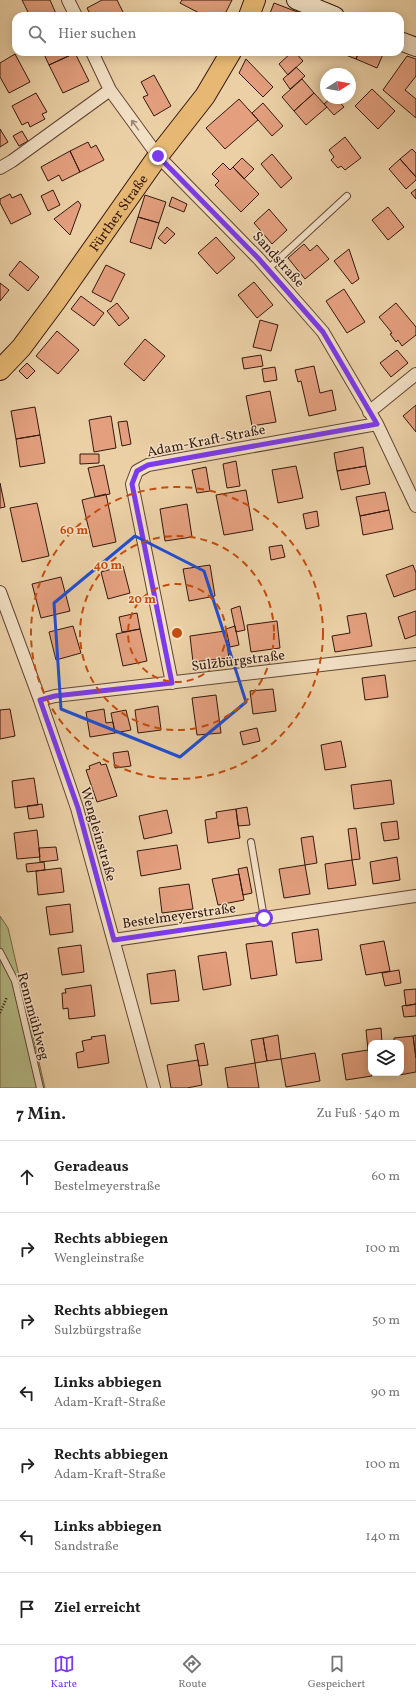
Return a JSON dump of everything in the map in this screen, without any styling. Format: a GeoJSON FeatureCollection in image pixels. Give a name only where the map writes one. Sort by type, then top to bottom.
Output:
{"type":"FeatureCollection","features":[{"type":"Feature","properties":{"kind":"main road"},"geometry":{"type":"LineString","coordinates":[[250,12],[255,0]]}},
{"type":"Feature","properties":{"kind":"main road"},"geometry":{"type":"LineString","coordinates":[[296,0],[325,12]]}},
{"type":"Feature","properties":{"kind":"main road"},"geometry":{"type":"LineString","coordinates":[[404,42],[416,47]]}},
{"type":"Feature","properties":{"kind":"main road","name":"Fürther Straße"},"geometry":{"type":"LineString","coordinates":[[0,370],[21,348],[56,301],[158,156],[205,96],[229,56]]}},
{"type":"Feature","properties":{"kind":"street"},"geometry":{"type":"LineString","coordinates":[[68,0],[74,12]]}},
{"type":"Feature","properties":{"kind":"street","name":"Sandstraße"},"geometry":{"type":"LineString","coordinates":[[94,56],[110,90],[158,156],[268,269],[323,332],[377,424],[416,506]]}},
{"type":"Feature","properties":{"kind":"street"},"geometry":{"type":"LineString","coordinates":[[0,168],[12,161],[110,90]]}},
{"type":"Feature","properties":{"kind":"street"},"geometry":{"type":"LineString","coordinates":[[369,412],[416,374]]}},
{"type":"Feature","properties":{"kind":"street","name":"Adam-Kraft-Straße"},"geometry":{"type":"LineString","coordinates":[[172,683],[132,484],[137,471],[148,465],[377,424]]}},
{"type":"Feature","properties":{"kind":"street","name":"Wengleinstraße"},"geometry":{"type":"LineString","coordinates":[[0,592],[78,808],[154,1088]]}},
{"type":"Feature","properties":{"kind":"street","name":"Sulzbürgstraße"},"geometry":{"type":"LineString","coordinates":[[40,700],[55,696],[416,654]]}},
{"type":"Feature","properties":{"kind":"street","name":"Bestelmeyerstraße"},"geometry":{"type":"LineString","coordinates":[[114,940],[416,896]]}},
{"type":"Feature","properties":{"kind":"lane"},"geometry":{"type":"LineString","coordinates":[[268,269],[348,196]]}},
{"type":"Feature","properties":{"kind":"lane"},"geometry":{"type":"LineString","coordinates":[[250,842],[264,918]]}},
{"type":"Feature","properties":{"kind":"lane","name":"Rennmühlweg"},"geometry":{"type":"LineString","coordinates":[[0,952],[15,981],[40,1088]]}},
{"type":"Feature","properties":{"kind":"highlighted area"},"geometry":{"type":"Polygon","coordinates":[[[135,536],[204,571],[246,702],[180,757],[61,709],[54,603],[135,536]]]}},
{"type":"Feature","properties":{"kind":"green space"},"geometry":{"type":"Polygon","coordinates":[[[0,916],[8,928],[45,1088],[0,1088],[0,916]]]}},
{"type":"Feature","properties":{"kind":"building"},"geometry":{"type":"Polygon","coordinates":[[[22,0],[50,0],[55,12],[28,12],[22,0]]]}},
{"type":"Feature","properties":{"kind":"building"},"geometry":{"type":"Polygon","coordinates":[[[102,0],[117,0],[123,12],[89,12],[87,8],[102,0]]]}},
{"type":"Feature","properties":{"kind":"building"},"geometry":{"type":"Polygon","coordinates":[[[182,0],[232,0],[226,12],[197,12],[180,3],[182,0]]]}},
{"type":"Feature","properties":{"kind":"building"},"geometry":{"type":"Polygon","coordinates":[[[274,3],[298,12],[271,12],[274,3]]]}},
{"type":"Feature","properties":{"kind":"building"},"geometry":{"type":"Polygon","coordinates":[[[12,56],[16,56],[30,82],[9,93],[0,77],[0,63],[12,56]]]}},
{"type":"Feature","properties":{"kind":"building"},"geometry":{"type":"Polygon","coordinates":[[[45,56],[68,56],[49,65],[45,56]]]}},
{"type":"Feature","properties":{"kind":"building"},"geometry":{"type":"Polygon","coordinates":[[[68,56],[76,56],[89,81],[63,93],[49,65],[68,56]]]}},
{"type":"Feature","properties":{"kind":"building"},"geometry":{"type":"Polygon","coordinates":[[[288,56],[299,56],[303,61],[288,75],[279,64],[288,56]]]}},
{"type":"Feature","properties":{"kind":"building"},"geometry":{"type":"Polygon","coordinates":[[[348,56],[357,56],[356,59],[348,56]]]}},
{"type":"Feature","properties":{"kind":"building"},"geometry":{"type":"Polygon","coordinates":[[[357,56],[382,56],[377,68],[356,59],[357,56]]]}},
{"type":"Feature","properties":{"kind":"building"},"geometry":{"type":"Polygon","coordinates":[[[407,56],[416,59],[416,76],[405,90],[416,99],[416,118],[383,90],[407,56]]]}},
{"type":"Feature","properties":{"kind":"building"},"geometry":{"type":"Polygon","coordinates":[[[246,59],[273,87],[263,97],[239,73],[246,59]]]}},
{"type":"Feature","properties":{"kind":"building"},"geometry":{"type":"Polygon","coordinates":[[[296,67],[305,76],[290,89],[283,79],[296,67]]]}},
{"type":"Feature","properties":{"kind":"building"},"geometry":{"type":"Polygon","coordinates":[[[154,75],[171,106],[154,116],[143,97],[148,95],[141,82],[154,75]]]}},
{"type":"Feature","properties":{"kind":"building"},"geometry":{"type":"Polygon","coordinates":[[[302,79],[314,93],[294,111],[282,97],[302,79]]]}},
{"type":"Feature","properties":{"kind":"building"},"geometry":{"type":"Polygon","coordinates":[[[372,89],[395,111],[378,129],[355,106],[372,89]]]}},
{"type":"Feature","properties":{"kind":"building"},"geometry":{"type":"Polygon","coordinates":[[[36,93],[47,112],[42,114],[45,119],[30,127],[28,122],[22,125],[12,106],[36,93]]]}},
{"type":"Feature","properties":{"kind":"building"},"geometry":{"type":"Polygon","coordinates":[[[314,93],[320,99],[320,104],[324,104],[327,107],[306,125],[294,111],[314,93]]]}},
{"type":"Feature","properties":{"kind":"building"},"geometry":{"type":"Polygon","coordinates":[[[239,99],[258,120],[225,149],[206,128],[239,99]]]}},
{"type":"Feature","properties":{"kind":"building"},"geometry":{"type":"Polygon","coordinates":[[[263,103],[283,126],[272,136],[252,113],[263,103]]]}},
{"type":"Feature","properties":{"kind":"building"},"geometry":{"type":"Polygon","coordinates":[[[324,104],[341,104],[344,107],[334,115],[324,104]]]}},
{"type":"Feature","properties":{"kind":"building"},"geometry":{"type":"Polygon","coordinates":[[[0,129],[8,142],[0,147],[0,129]]]}},
{"type":"Feature","properties":{"kind":"building"},"geometry":{"type":"Polygon","coordinates":[[[22,131],[28,141],[19,146],[13,136],[22,131]]]}},
{"type":"Feature","properties":{"kind":"building"},"geometry":{"type":"Polygon","coordinates":[[[345,137],[361,158],[345,170],[341,166],[338,168],[331,160],[334,157],[329,150],[345,137]]]}},
{"type":"Feature","properties":{"kind":"building"},"geometry":{"type":"Polygon","coordinates":[[[88,142],[91,148],[96,145],[104,160],[80,172],[70,151],[88,142]]]}},
{"type":"Feature","properties":{"kind":"building"},"geometry":{"type":"Polygon","coordinates":[[[412,149],[416,153],[416,177],[400,159],[412,149]]]}},
{"type":"Feature","properties":{"kind":"building"},"geometry":{"type":"Polygon","coordinates":[[[70,151],[80,172],[62,181],[59,175],[48,181],[41,167],[70,151]]]}},
{"type":"Feature","properties":{"kind":"building"},"geometry":{"type":"Polygon","coordinates":[[[272,154],[292,178],[281,188],[261,164],[272,154]]]}},
{"type":"Feature","properties":{"kind":"building"},"geometry":{"type":"Polygon","coordinates":[[[242,158],[254,169],[244,179],[233,167],[242,158]]]}},
{"type":"Feature","properties":{"kind":"building"},"geometry":{"type":"Polygon","coordinates":[[[400,159],[416,177],[416,180],[406,189],[389,169],[400,159]]]}},
{"type":"Feature","properties":{"kind":"building"},"geometry":{"type":"Polygon","coordinates":[[[223,163],[230,170],[233,167],[259,194],[241,212],[215,185],[219,181],[212,174],[223,163]]]}},
{"type":"Feature","properties":{"kind":"building"},"geometry":{"type":"Polygon","coordinates":[[[416,189],[416,199],[411,193],[416,189]]]}},
{"type":"Feature","properties":{"kind":"building"},"geometry":{"type":"Polygon","coordinates":[[[53,190],[60,205],[48,211],[41,196],[53,190]]]}},
{"type":"Feature","properties":{"kind":"building"},"geometry":{"type":"Polygon","coordinates":[[[10,194],[12,198],[21,194],[31,214],[11,224],[0,203],[0,199],[10,194]]]}},
{"type":"Feature","properties":{"kind":"building"},"geometry":{"type":"Polygon","coordinates":[[[145,195],[166,202],[159,223],[138,217],[145,195]]]}},
{"type":"Feature","properties":{"kind":"building"},"geometry":{"type":"Polygon","coordinates":[[[172,197],[187,204],[184,212],[169,206],[172,197]]]}},
{"type":"Feature","properties":{"kind":"building"},"geometry":{"type":"Polygon","coordinates":[[[78,201],[81,205],[70,235],[54,219],[78,201]]]}},
{"type":"Feature","properties":{"kind":"building"},"geometry":{"type":"Polygon","coordinates":[[[388,207],[404,227],[388,240],[372,220],[388,207]]]}},
{"type":"Feature","properties":{"kind":"building"},"geometry":{"type":"Polygon","coordinates":[[[269,209],[287,230],[272,244],[254,223],[269,209]]]}},
{"type":"Feature","properties":{"kind":"building"},"geometry":{"type":"Polygon","coordinates":[[[138,217],[159,223],[151,249],[130,242],[138,217]]]}},
{"type":"Feature","properties":{"kind":"building"},"geometry":{"type":"Polygon","coordinates":[[[167,227],[175,234],[165,244],[158,238],[167,227]]]}},
{"type":"Feature","properties":{"kind":"building"},"geometry":{"type":"Polygon","coordinates":[[[216,237],[235,258],[217,274],[198,253],[216,237]]]}},
{"type":"Feature","properties":{"kind":"building"},"geometry":{"type":"Polygon","coordinates":[[[304,244],[310,251],[317,245],[329,259],[305,279],[288,258],[304,244]]]}},
{"type":"Feature","properties":{"kind":"building"},"geometry":{"type":"Polygon","coordinates":[[[349,249],[359,279],[352,284],[334,261],[349,249]]]}},
{"type":"Feature","properties":{"kind":"building"},"geometry":{"type":"Polygon","coordinates":[[[20,261],[39,277],[28,291],[9,275],[20,261]]]}},
{"type":"Feature","properties":{"kind":"building"},"geometry":{"type":"Polygon","coordinates":[[[106,265],[125,274],[111,302],[92,292],[106,265]]]}},
{"type":"Feature","properties":{"kind":"building"},"geometry":{"type":"Polygon","coordinates":[[[254,282],[273,305],[257,318],[238,295],[254,282]]]}},
{"type":"Feature","properties":{"kind":"building"},"geometry":{"type":"Polygon","coordinates":[[[0,283],[9,290],[0,301],[0,283]]]}},
{"type":"Feature","properties":{"kind":"building"},"geometry":{"type":"Polygon","coordinates":[[[344,289],[365,322],[347,333],[326,301],[344,289]]]}},
{"type":"Feature","properties":{"kind":"building"},"geometry":{"type":"Polygon","coordinates":[[[81,296],[104,313],[94,326],[71,309],[81,296]]]}},
{"type":"Feature","properties":{"kind":"building"},"geometry":{"type":"Polygon","coordinates":[[[117,303],[129,318],[119,326],[107,311],[117,303]]]}},
{"type":"Feature","properties":{"kind":"building"},"geometry":{"type":"Polygon","coordinates":[[[396,303],[416,327],[416,335],[402,346],[398,340],[396,342],[390,334],[392,333],[379,317],[396,303]]]}},
{"type":"Feature","properties":{"kind":"building"},"geometry":{"type":"Polygon","coordinates":[[[260,320],[278,325],[271,351],[253,347],[260,320]]]}},
{"type":"Feature","properties":{"kind":"building"},"geometry":{"type":"Polygon","coordinates":[[[57,331],[79,350],[58,374],[36,356],[57,331]]]}},
{"type":"Feature","properties":{"kind":"building"},"geometry":{"type":"Polygon","coordinates":[[[145,339],[165,356],[144,381],[124,364],[145,339]]]}},
{"type":"Feature","properties":{"kind":"building"},"geometry":{"type":"Polygon","coordinates":[[[397,350],[408,363],[391,377],[380,363],[397,350]]]}},
{"type":"Feature","properties":{"kind":"building"},"geometry":{"type":"Polygon","coordinates":[[[261,355],[263,366],[244,369],[242,358],[261,355]]]}},
{"type":"Feature","properties":{"kind":"building"},"geometry":{"type":"Polygon","coordinates":[[[27,363],[35,371],[27,379],[19,371],[27,363]]]}},
{"type":"Feature","properties":{"kind":"building"},"geometry":{"type":"Polygon","coordinates":[[[314,366],[320,393],[332,390],[336,410],[309,416],[301,381],[298,382],[295,370],[314,366]]]}},
{"type":"Feature","properties":{"kind":"building"},"geometry":{"type":"Polygon","coordinates":[[[275,367],[277,380],[264,382],[262,369],[275,367]]]}},
{"type":"Feature","properties":{"kind":"building"},"geometry":{"type":"Polygon","coordinates":[[[270,391],[276,422],[252,426],[246,396],[270,391]]]}},
{"type":"Feature","properties":{"kind":"building"},"geometry":{"type":"Polygon","coordinates":[[[416,405],[416,432],[403,416],[416,405]]]}},
{"type":"Feature","properties":{"kind":"building"},"geometry":{"type":"Polygon","coordinates":[[[35,407],[40,435],[16,439],[11,411],[35,407]]]}},
{"type":"Feature","properties":{"kind":"building"},"geometry":{"type":"Polygon","coordinates":[[[111,416],[116,448],[94,452],[89,420],[111,416]]]}},
{"type":"Feature","properties":{"kind":"building"},"geometry":{"type":"Polygon","coordinates":[[[127,421],[131,444],[122,446],[118,422],[127,421]]]}},
{"type":"Feature","properties":{"kind":"building"},"geometry":{"type":"Polygon","coordinates":[[[40,435],[45,463],[20,467],[16,439],[40,435]]]}},
{"type":"Feature","properties":{"kind":"building"},"geometry":{"type":"Polygon","coordinates":[[[363,447],[366,466],[337,471],[334,453],[363,447]]]}},
{"type":"Feature","properties":{"kind":"building"},"geometry":{"type":"Polygon","coordinates":[[[80,454],[99,454],[99,463],[80,464],[80,454]]]}},
{"type":"Feature","properties":{"kind":"building"},"geometry":{"type":"Polygon","coordinates":[[[236,461],[240,486],[227,488],[223,464],[236,461]]]}},
{"type":"Feature","properties":{"kind":"building"},"geometry":{"type":"Polygon","coordinates":[[[104,465],[110,494],[95,497],[88,468],[104,465]]]}},
{"type":"Feature","properties":{"kind":"building"},"geometry":{"type":"Polygon","coordinates":[[[296,466],[303,498],[278,503],[272,470],[296,466]]]}},
{"type":"Feature","properties":{"kind":"building"},"geometry":{"type":"Polygon","coordinates":[[[366,466],[370,484],[341,490],[337,471],[366,466]]]}},
{"type":"Feature","properties":{"kind":"building"},"geometry":{"type":"Polygon","coordinates":[[[206,467],[210,491],[197,493],[192,470],[206,467]]]}},
{"type":"Feature","properties":{"kind":"building"},"geometry":{"type":"Polygon","coordinates":[[[0,483],[5,507],[0,508],[0,483]]]}},
{"type":"Feature","properties":{"kind":"building"},"geometry":{"type":"Polygon","coordinates":[[[246,490],[253,530],[224,535],[216,495],[246,490]]]}},
{"type":"Feature","properties":{"kind":"building"},"geometry":{"type":"Polygon","coordinates":[[[385,492],[389,510],[360,516],[356,497],[385,492]]]}},
{"type":"Feature","properties":{"kind":"building"},"geometry":{"type":"Polygon","coordinates":[[[106,494],[116,542],[93,547],[82,500],[106,494]]]}},
{"type":"Feature","properties":{"kind":"building"},"geometry":{"type":"Polygon","coordinates":[[[37,503],[49,556],[22,562],[10,508],[37,503]]]}},
{"type":"Feature","properties":{"kind":"building"},"geometry":{"type":"Polygon","coordinates":[[[187,504],[192,537],[165,541],[160,509],[187,504]]]}},
{"type":"Feature","properties":{"kind":"building"},"geometry":{"type":"Polygon","coordinates":[[[389,510],[393,529],[363,535],[360,516],[389,510]]]}},
{"type":"Feature","properties":{"kind":"building"},"geometry":{"type":"Polygon","coordinates":[[[317,511],[319,526],[306,529],[303,514],[317,511]]]}},
{"type":"Feature","properties":{"kind":"building"},"geometry":{"type":"Polygon","coordinates":[[[282,545],[285,557],[271,560],[269,547],[282,545]]]}},
{"type":"Feature","properties":{"kind":"building"},"geometry":{"type":"Polygon","coordinates":[[[210,565],[215,596],[189,601],[183,569],[210,565]]]}},
{"type":"Feature","properties":{"kind":"building"},"geometry":{"type":"Polygon","coordinates":[[[413,565],[416,573],[416,589],[394,597],[386,575],[413,565]]]}},
{"type":"Feature","properties":{"kind":"building"},"geometry":{"type":"Polygon","coordinates":[[[123,566],[130,593],[108,599],[101,572],[123,566]]]}},
{"type":"Feature","properties":{"kind":"building"},"geometry":{"type":"Polygon","coordinates":[[[61,577],[70,611],[41,618],[32,584],[61,577]]]}},
{"type":"Feature","properties":{"kind":"building"},"geometry":{"type":"Polygon","coordinates":[[[240,606],[245,630],[236,632],[231,609],[240,606]]]}},
{"type":"Feature","properties":{"kind":"building"},"geometry":{"type":"Polygon","coordinates":[[[416,611],[416,635],[405,639],[398,617],[416,611]]]}},
{"type":"Feature","properties":{"kind":"building"},"geometry":{"type":"Polygon","coordinates":[[[137,613],[140,629],[122,632],[119,617],[137,613]]]}},
{"type":"Feature","properties":{"kind":"building"},"geometry":{"type":"Polygon","coordinates":[[[366,613],[372,646],[335,652],[332,636],[350,633],[347,616],[366,613]]]}},
{"type":"Feature","properties":{"kind":"building"},"geometry":{"type":"Polygon","coordinates":[[[277,621],[280,648],[251,652],[247,625],[277,621]]]}},
{"type":"Feature","properties":{"kind":"building"},"geometry":{"type":"Polygon","coordinates":[[[73,626],[81,653],[56,660],[49,632],[73,626]]]}},
{"type":"Feature","properties":{"kind":"building"},"geometry":{"type":"Polygon","coordinates":[[[235,626],[239,645],[230,647],[226,629],[235,626]]]}},
{"type":"Feature","properties":{"kind":"building"},"geometry":{"type":"Polygon","coordinates":[[[140,629],[147,661],[123,666],[116,634],[140,629]]]}},
{"type":"Feature","properties":{"kind":"building"},"geometry":{"type":"Polygon","coordinates":[[[225,631],[229,658],[193,662],[190,636],[225,631]]]}},
{"type":"Feature","properties":{"kind":"building"},"geometry":{"type":"Polygon","coordinates":[[[385,675],[388,697],[365,700],[362,678],[385,675]]]}},
{"type":"Feature","properties":{"kind":"building"},"geometry":{"type":"Polygon","coordinates":[[[273,689],[276,711],[253,714],[250,691],[273,689]]]}},
{"type":"Feature","properties":{"kind":"building"},"geometry":{"type":"Polygon","coordinates":[[[216,695],[221,733],[197,735],[192,698],[216,695]]]}},
{"type":"Feature","properties":{"kind":"building"},"geometry":{"type":"Polygon","coordinates":[[[158,706],[161,730],[138,733],[135,710],[158,706]]]}},
{"type":"Feature","properties":{"kind":"building"},"geometry":{"type":"Polygon","coordinates":[[[10,709],[15,736],[0,739],[0,710],[10,709]]]}},
{"type":"Feature","properties":{"kind":"building"},"geometry":{"type":"Polygon","coordinates":[[[104,709],[106,723],[113,722],[115,733],[90,737],[86,712],[104,709]]]}},
{"type":"Feature","properties":{"kind":"building"},"geometry":{"type":"Polygon","coordinates":[[[126,710],[131,730],[115,733],[111,713],[126,710]]]}},
{"type":"Feature","properties":{"kind":"building"},"geometry":{"type":"Polygon","coordinates":[[[257,728],[260,741],[243,745],[240,732],[257,728]]]}},
{"type":"Feature","properties":{"kind":"building"},"geometry":{"type":"Polygon","coordinates":[[[341,741],[346,767],[325,770],[321,745],[341,741]]]}},
{"type":"Feature","properties":{"kind":"building"},"geometry":{"type":"Polygon","coordinates":[[[128,751],[131,766],[115,768],[113,753],[128,751]]]}},
{"type":"Feature","properties":{"kind":"building"},"geometry":{"type":"Polygon","coordinates":[[[100,762],[101,765],[106,764],[117,796],[97,802],[86,770],[90,769],[89,766],[100,762]]]}},
{"type":"Feature","properties":{"kind":"building"},"geometry":{"type":"Polygon","coordinates":[[[34,778],[38,805],[15,808],[12,781],[34,778]]]}},
{"type":"Feature","properties":{"kind":"building"},"geometry":{"type":"Polygon","coordinates":[[[391,780],[394,804],[354,809],[351,785],[391,780]]]}},
{"type":"Feature","properties":{"kind":"building"},"geometry":{"type":"Polygon","coordinates":[[[42,804],[44,817],[29,819],[27,806],[42,804]]]}},
{"type":"Feature","properties":{"kind":"building"},"geometry":{"type":"Polygon","coordinates":[[[247,807],[250,825],[238,826],[236,809],[247,807]]]}},
{"type":"Feature","properties":{"kind":"building"},"geometry":{"type":"Polygon","coordinates":[[[236,809],[240,838],[208,843],[205,820],[217,818],[216,812],[236,809]]]}},
{"type":"Feature","properties":{"kind":"building"},"geometry":{"type":"Polygon","coordinates":[[[167,810],[172,833],[144,839],[139,816],[167,810]]]}},
{"type":"Feature","properties":{"kind":"building"},"geometry":{"type":"Polygon","coordinates":[[[397,821],[399,839],[384,841],[381,823],[397,821]]]}},
{"type":"Feature","properties":{"kind":"building"},"geometry":{"type":"Polygon","coordinates":[[[356,828],[360,859],[352,860],[348,829],[356,828]]]}},
{"type":"Feature","properties":{"kind":"building"},"geometry":{"type":"Polygon","coordinates":[[[37,830],[40,857],[17,859],[14,833],[37,830]]]}},
{"type":"Feature","properties":{"kind":"building"},"geometry":{"type":"Polygon","coordinates":[[[313,836],[317,863],[305,865],[301,838],[313,836]]]}},
{"type":"Feature","properties":{"kind":"building"},"geometry":{"type":"Polygon","coordinates":[[[177,845],[181,869],[141,876],[137,851],[177,845]]]}},
{"type":"Feature","properties":{"kind":"building"},"geometry":{"type":"Polygon","coordinates":[[[56,847],[58,860],[40,862],[39,848],[56,847]]]}},
{"type":"Feature","properties":{"kind":"building"},"geometry":{"type":"Polygon","coordinates":[[[397,857],[400,880],[373,884],[370,862],[397,857]]]}},
{"type":"Feature","properties":{"kind":"building"},"geometry":{"type":"Polygon","coordinates":[[[352,860],[356,885],[328,889],[325,864],[352,860]]]}},
{"type":"Feature","properties":{"kind":"building"},"geometry":{"type":"Polygon","coordinates":[[[44,862],[45,870],[27,872],[26,864],[44,862]]]}},
{"type":"Feature","properties":{"kind":"building"},"geometry":{"type":"Polygon","coordinates":[[[305,865],[310,894],[284,898],[279,869],[305,865]]]}},
{"type":"Feature","properties":{"kind":"building"},"geometry":{"type":"Polygon","coordinates":[[[247,867],[252,893],[243,895],[238,869],[247,867]]]}},
{"type":"Feature","properties":{"kind":"building"},"geometry":{"type":"Polygon","coordinates":[[[61,868],[64,892],[38,895],[36,871],[61,868]]]}},
{"type":"Feature","properties":{"kind":"building"},"geometry":{"type":"Polygon","coordinates":[[[239,874],[244,900],[218,905],[212,879],[239,874]]]}},
{"type":"Feature","properties":{"kind":"building"},"geometry":{"type":"Polygon","coordinates":[[[189,884],[193,909],[162,913],[159,888],[189,884]]]}},
{"type":"Feature","properties":{"kind":"building"},"geometry":{"type":"Polygon","coordinates":[[[70,904],[73,932],[50,935],[46,907],[70,904]]]}},
{"type":"Feature","properties":{"kind":"building"},"geometry":{"type":"Polygon","coordinates":[[[318,929],[322,960],[296,963],[292,933],[318,929]]]}},
{"type":"Feature","properties":{"kind":"building"},"geometry":{"type":"Polygon","coordinates":[[[272,941],[277,975],[251,979],[246,944],[272,941]]]}},
{"type":"Feature","properties":{"kind":"building"},"geometry":{"type":"Polygon","coordinates":[[[384,941],[390,971],[366,975],[360,945],[384,941]]]}},
{"type":"Feature","properties":{"kind":"building"},"geometry":{"type":"Polygon","coordinates":[[[81,945],[84,972],[62,975],[58,948],[81,945]]]}},
{"type":"Feature","properties":{"kind":"building"},"geometry":{"type":"Polygon","coordinates":[[[226,952],[231,985],[203,990],[198,956],[226,952]]]}},
{"type":"Feature","properties":{"kind":"building"},"geometry":{"type":"Polygon","coordinates":[[[175,970],[179,1001],[151,1004],[147,974],[175,970]]]}},
{"type":"Feature","properties":{"kind":"building"},"geometry":{"type":"Polygon","coordinates":[[[399,970],[401,983],[385,986],[382,973],[399,970]]]}},
{"type":"Feature","properties":{"kind":"building"},"geometry":{"type":"Polygon","coordinates":[[[91,985],[95,1016],[69,1019],[68,1008],[63,1009],[62,993],[66,993],[65,989],[91,985]]]}},
{"type":"Feature","properties":{"kind":"building"},"geometry":{"type":"Polygon","coordinates":[[[416,989],[416,1004],[406,1006],[404,990],[416,989]]]}},
{"type":"Feature","properties":{"kind":"building"},"geometry":{"type":"Polygon","coordinates":[[[416,1004],[416,1016],[404,1017],[402,1006],[416,1004]]]}},
{"type":"Feature","properties":{"kind":"building"},"geometry":{"type":"Polygon","coordinates":[[[381,1028],[382,1040],[368,1040],[368,1050],[366,1030],[381,1028]]]}},
{"type":"Feature","properties":{"kind":"building"},"geometry":{"type":"Polygon","coordinates":[[[105,1035],[109,1063],[78,1068],[76,1053],[84,1051],[82,1041],[92,1039],[91,1037],[105,1035]]]}},
{"type":"Feature","properties":{"kind":"building"},"geometry":{"type":"Polygon","coordinates":[[[278,1035],[281,1059],[267,1061],[263,1038],[278,1035]]]}},
{"type":"Feature","properties":{"kind":"building"},"geometry":{"type":"Polygon","coordinates":[[[416,1035],[416,1058],[413,1036],[416,1035]]]}},
{"type":"Feature","properties":{"kind":"building"},"geometry":{"type":"Polygon","coordinates":[[[413,1036],[416,1072],[404,1074],[404,1040],[394,1040],[394,1038],[413,1036]]]}},
{"type":"Feature","properties":{"kind":"building"},"geometry":{"type":"Polygon","coordinates":[[[263,1038],[267,1061],[255,1063],[251,1040],[263,1038]]]}},
{"type":"Feature","properties":{"kind":"building"},"geometry":{"type":"Polygon","coordinates":[[[204,1043],[208,1065],[199,1066],[195,1045],[204,1043]]]}},
{"type":"Feature","properties":{"kind":"building"},"geometry":{"type":"Polygon","coordinates":[[[368,1050],[368,1076],[372,1076],[346,1080],[342,1054],[368,1050]]]}},
{"type":"Feature","properties":{"kind":"building"},"geometry":{"type":"Polygon","coordinates":[[[315,1053],[320,1081],[286,1087],[281,1059],[315,1053]]]}},
{"type":"Feature","properties":{"kind":"building"},"geometry":{"type":"Polygon","coordinates":[[[198,1060],[202,1085],[187,1088],[171,1088],[167,1065],[198,1060]]]}},
{"type":"Feature","properties":{"kind":"building"},"geometry":{"type":"Polygon","coordinates":[[[255,1063],[259,1088],[228,1088],[225,1068],[255,1063]]]}},
{"type":"Feature","properties":{"kind":"route"},"geometry":{"type":"LineString","coordinates":[[158,156],[258,258],[323,332],[377,424],[148,465],[137,471],[132,484],[172,683],[55,696],[40,700],[78,808],[114,940],[264,918]]}}]}
